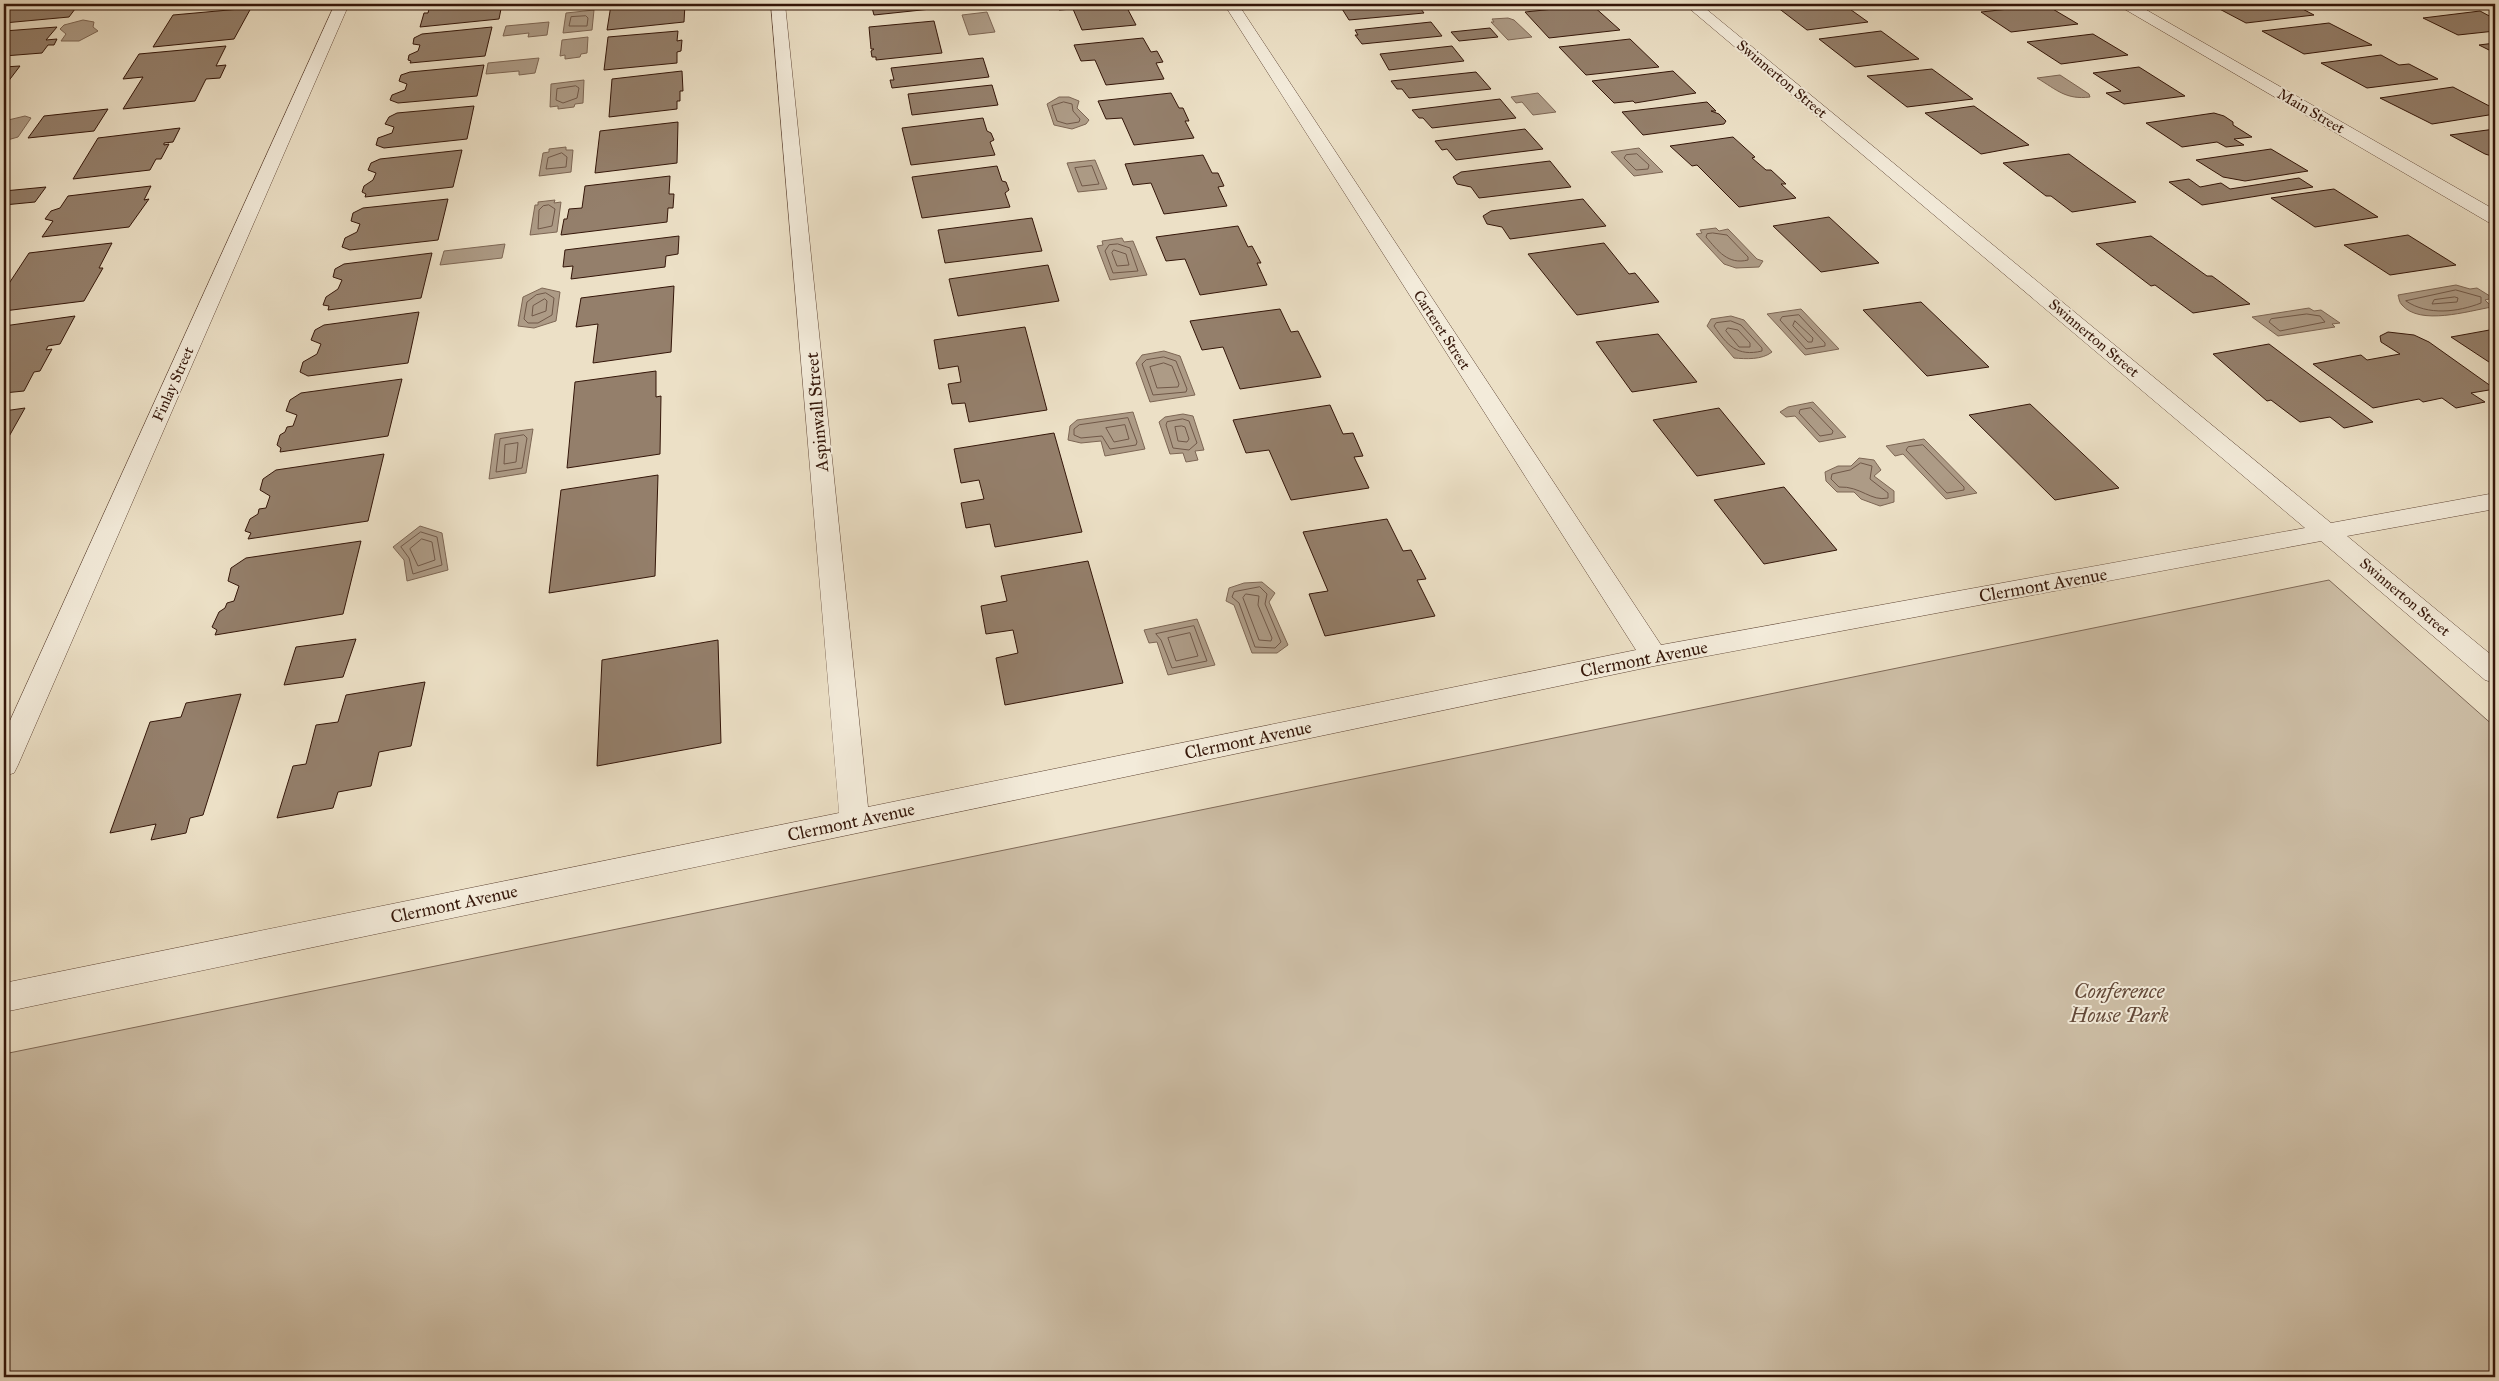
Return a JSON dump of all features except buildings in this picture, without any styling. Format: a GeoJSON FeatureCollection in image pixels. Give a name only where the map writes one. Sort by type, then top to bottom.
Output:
{"type":"FeatureCollection","features":[{"type":"Feature","properties":{"kind":"street","name":"Finlay Street"},"geometry":{"type":"LineString","coordinates":[[4,765],[342,4]]}},
{"type":"Feature","properties":{"kind":"street","name":"Aspinwall Street"},"geometry":{"type":"LineString","coordinates":[[778,4],[855,821]]}},
{"type":"Feature","properties":{"kind":"street","name":"Carteret Street"},"geometry":{"type":"LineString","coordinates":[[1231,4],[1654,656]]}},
{"type":"Feature","properties":{"kind":"street","name":"Swinnerton Street"},"geometry":{"type":"LineString","coordinates":[[1691,4],[2328,532],[2495,673]]}},
{"type":"Feature","properties":{"kind":"street","name":"Main Street"},"geometry":{"type":"LineString","coordinates":[[2126,4],[2495,218]]}},
{"type":"Feature","properties":{"kind":"street","name":"Clermont Avenue"},"geometry":{"type":"LineString","coordinates":[[4,998],[1654,656],[2495,502]]}},
{"type":"Feature","properties":{"kind":"green space","name":"Conference House Park"},"geometry":{"type":"Polygon","coordinates":[[[2329,580],[2495,727],[2495,1377],[4,1377],[4,1054],[2329,580]]]}},
{"type":"Feature","properties":{"kind":"water"},"geometry":{"type":"Polygon","coordinates":[[[594,10],[592,30],[563,33],[566,13],[594,10]]]}},
{"type":"Feature","properties":{"kind":"water"},"geometry":{"type":"Polygon","coordinates":[[[987,12],[995,32],[969,35],[962,15],[987,12]]]}},
{"type":"Feature","properties":{"kind":"water"},"geometry":{"type":"Polygon","coordinates":[[[1508,18],[1514,20],[1532,37],[1508,40],[1491,22],[1494,22],[1492,19],[1508,18]]]}},
{"type":"Feature","properties":{"kind":"water"},"geometry":{"type":"Polygon","coordinates":[[[83,20],[94,22],[93,27],[98,31],[79,41],[61,41],[66,34],[60,29],[64,25],[83,20]]]}},
{"type":"Feature","properties":{"kind":"water"},"geometry":{"type":"Polygon","coordinates":[[[549,22],[547,35],[528,37],[529,33],[503,36],[506,26],[549,22]]]}},
{"type":"Feature","properties":{"kind":"water"},"geometry":{"type":"Polygon","coordinates":[[[588,37],[587,53],[581,54],[580,57],[565,59],[565,55],[560,56],[562,40],[588,37]]]}},
{"type":"Feature","properties":{"kind":"water"},"geometry":{"type":"Polygon","coordinates":[[[539,58],[535,73],[519,75],[519,71],[486,74],[488,63],[539,58]]]}},
{"type":"Feature","properties":{"kind":"water"},"geometry":{"type":"Polygon","coordinates":[[[2060,75],[2089,94],[2090,97],[2082,98],[2068,95],[2037,78],[2060,75]]]}},
{"type":"Feature","properties":{"kind":"water"},"geometry":{"type":"Polygon","coordinates":[[[584,80],[583,103],[575,104],[574,107],[558,109],[558,106],[550,107],[551,84],[584,80]]]}},
{"type":"Feature","properties":{"kind":"water"},"geometry":{"type":"Polygon","coordinates":[[[1538,93],[1556,112],[1533,115],[1522,102],[1516,103],[1511,97],[1538,93]]]}},
{"type":"Feature","properties":{"kind":"water"},"geometry":{"type":"Polygon","coordinates":[[[1059,97],[1069,97],[1079,101],[1077,108],[1089,120],[1086,124],[1072,129],[1054,125],[1047,104],[1059,97]]]}},
{"type":"Feature","properties":{"kind":"water"},"geometry":{"type":"Polygon","coordinates":[[[25,116],[31,118],[18,137],[4,141],[4,121],[25,116]]]}},
{"type":"Feature","properties":{"kind":"water"},"geometry":{"type":"Polygon","coordinates":[[[566,147],[566,150],[573,150],[571,172],[539,176],[543,153],[549,152],[549,149],[566,147]]]}},
{"type":"Feature","properties":{"kind":"water"},"geometry":{"type":"Polygon","coordinates":[[[1639,148],[1663,172],[1634,176],[1611,152],[1639,148]]]}},
{"type":"Feature","properties":{"kind":"water"},"geometry":{"type":"Polygon","coordinates":[[[1095,160],[1107,189],[1078,192],[1067,163],[1095,160]]]}},
{"type":"Feature","properties":{"kind":"water"},"geometry":{"type":"Polygon","coordinates":[[[555,200],[554,203],[561,202],[557,232],[530,235],[535,205],[538,205],[538,202],[555,200]]]}},
{"type":"Feature","properties":{"kind":"water"},"geometry":{"type":"Polygon","coordinates":[[[1716,228],[1719,231],[1728,229],[1757,259],[1763,261],[1759,267],[1736,268],[1724,264],[1696,234],[1702,233],[1700,230],[1716,228]]]}},
{"type":"Feature","properties":{"kind":"water"},"geometry":{"type":"Polygon","coordinates":[[[1122,238],[1124,242],[1133,241],[1147,275],[1110,280],[1097,246],[1103,245],[1102,241],[1122,238]]]}},
{"type":"Feature","properties":{"kind":"water"},"geometry":{"type":"Polygon","coordinates":[[[505,244],[502,258],[440,265],[444,251],[505,244]]]}},
{"type":"Feature","properties":{"kind":"water"},"geometry":{"type":"Polygon","coordinates":[[[2456,285],[2470,289],[2477,288],[2493,298],[2485,300],[2492,307],[2458,314],[2420,315],[2402,305],[2398,295],[2456,285]]]}},
{"type":"Feature","properties":{"kind":"water"},"geometry":{"type":"Polygon","coordinates":[[[542,288],[560,292],[556,321],[534,328],[518,326],[523,297],[542,288]]]}},
{"type":"Feature","properties":{"kind":"water"},"geometry":{"type":"Polygon","coordinates":[[[2309,308],[2314,311],[2321,310],[2340,323],[2332,324],[2335,327],[2278,336],[2252,317],[2309,308]]]}},
{"type":"Feature","properties":{"kind":"water"},"geometry":{"type":"Polygon","coordinates":[[[1801,309],[1839,349],[1805,355],[1767,314],[1801,309]]]}},
{"type":"Feature","properties":{"kind":"water"},"geometry":{"type":"Polygon","coordinates":[[[1731,316],[1744,320],[1772,352],[1759,358],[1734,358],[1707,326],[1711,319],[1731,316]]]}},
{"type":"Feature","properties":{"kind":"water"},"geometry":{"type":"Polygon","coordinates":[[[1164,351],[1180,356],[1195,395],[1150,402],[1136,363],[1142,355],[1164,351]]]}},
{"type":"Feature","properties":{"kind":"water"},"geometry":{"type":"Polygon","coordinates":[[[1813,402],[1846,437],[1819,442],[1795,416],[1786,417],[1780,412],[1788,407],[1813,402]]]}},
{"type":"Feature","properties":{"kind":"water"},"geometry":{"type":"Polygon","coordinates":[[[1133,412],[1145,449],[1105,456],[1101,441],[1081,443],[1068,440],[1070,426],[1077,420],[1133,412]]]}},
{"type":"Feature","properties":{"kind":"water"},"geometry":{"type":"Polygon","coordinates":[[[1183,414],[1193,416],[1204,450],[1195,451],[1198,460],[1186,462],[1183,453],[1170,454],[1159,422],[1165,417],[1183,414]]]}},
{"type":"Feature","properties":{"kind":"water"},"geometry":{"type":"Polygon","coordinates":[[[533,429],[526,473],[489,479],[495,434],[533,429]]]}},
{"type":"Feature","properties":{"kind":"water"},"geometry":{"type":"Polygon","coordinates":[[[1924,439],[1977,493],[1946,499],[1903,454],[1895,456],[1886,446],[1924,439]]]}},
{"type":"Feature","properties":{"kind":"water"},"geometry":{"type":"Polygon","coordinates":[[[1859,458],[1874,460],[1881,470],[1874,476],[1894,491],[1894,502],[1880,506],[1861,499],[1854,492],[1837,492],[1826,481],[1825,472],[1838,466],[1851,466],[1859,458]]]}},
{"type":"Feature","properties":{"kind":"water"},"geometry":{"type":"Polygon","coordinates":[[[420,526],[442,533],[448,570],[407,581],[404,560],[393,547],[420,526]]]}},
{"type":"Feature","properties":{"kind":"water"},"geometry":{"type":"Polygon","coordinates":[[[1262,582],[1275,593],[1269,602],[1288,645],[1277,653],[1252,653],[1234,605],[1226,601],[1229,588],[1244,583],[1262,582]]]}},
{"type":"Feature","properties":{"kind":"water"},"geometry":{"type":"Polygon","coordinates":[[[1197,619],[1215,665],[1168,675],[1157,642],[1149,643],[1144,630],[1197,619]]]}}]}
